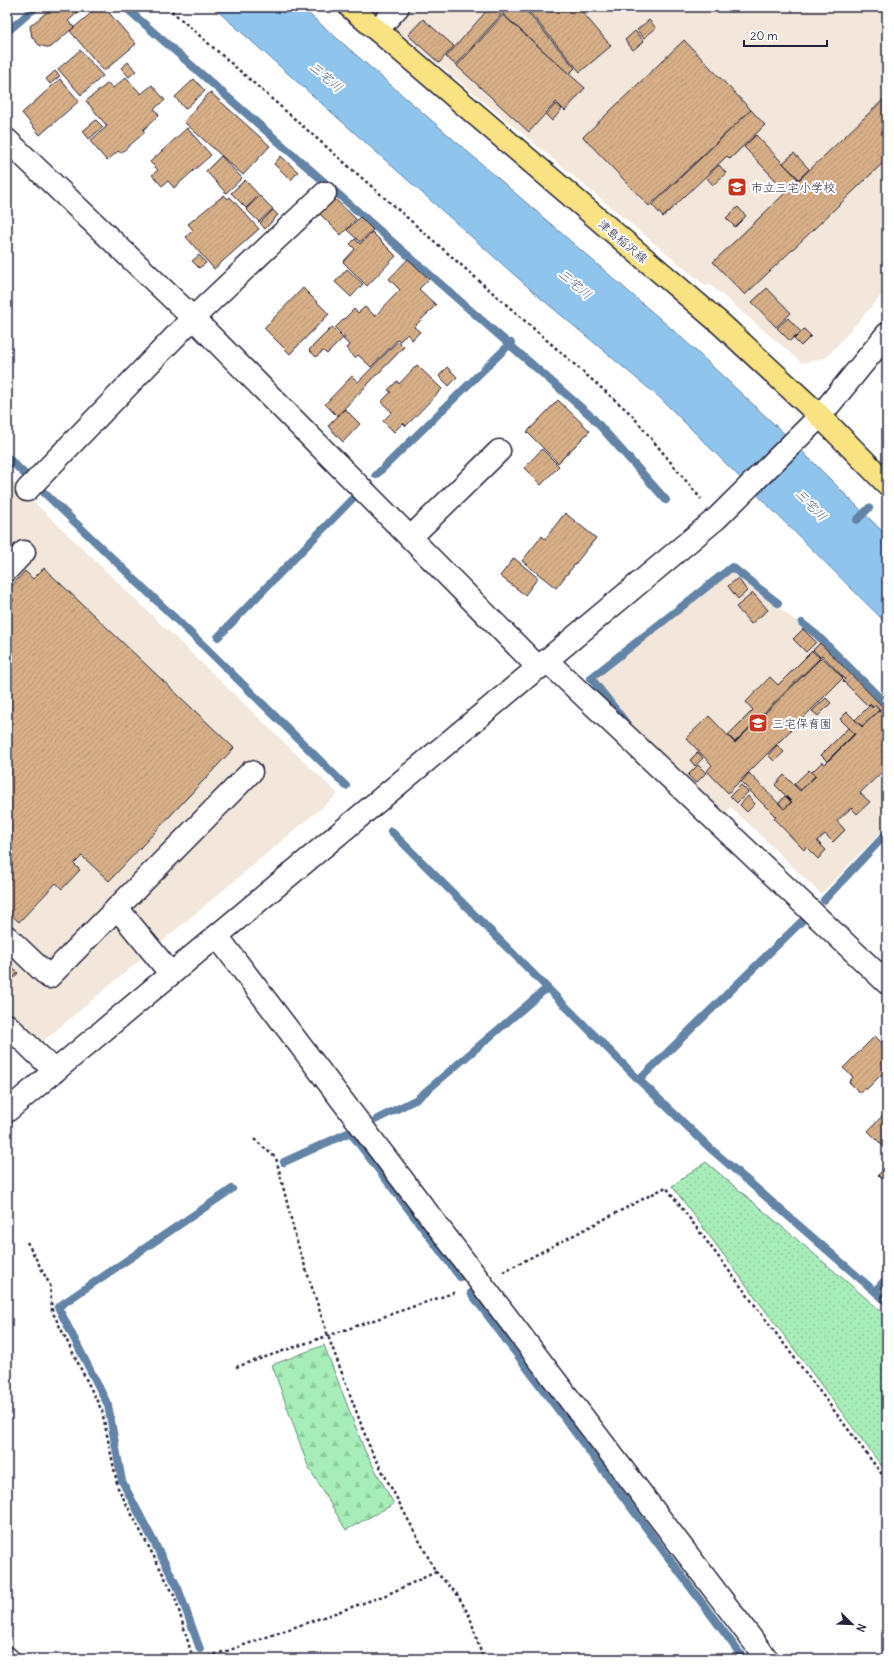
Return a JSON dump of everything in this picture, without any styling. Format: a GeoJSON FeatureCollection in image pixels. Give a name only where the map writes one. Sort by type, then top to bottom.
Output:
{"type":"FeatureCollection","features":[{"type":"Feature","properties":{"kind":"main road","name":"津島稲沢線"},"geometry":{"type":"LineString","coordinates":[[350,7],[721,324],[814,423],[887,484]]}},
{"type":"Feature","properties":{"kind":"street"},"geometry":{"type":"LineString","coordinates":[[377,30],[398,7]]}},
{"type":"Feature","properties":{"kind":"street"},"geometry":{"type":"LineString","coordinates":[[7,140],[193,318],[411,537],[543,664],[887,983]]}},
{"type":"Feature","properties":{"kind":"street"},"geometry":{"type":"LineString","coordinates":[[34,482],[193,318],[325,193]]}},
{"type":"Feature","properties":{"kind":"street"},"geometry":{"type":"LineString","coordinates":[[7,1111],[723,513],[814,423],[887,334]]}},
{"type":"Feature","properties":{"kind":"street"},"geometry":{"type":"LineString","coordinates":[[411,537],[499,451]]}},
{"type":"Feature","properties":{"kind":"street"},"geometry":{"type":"LineString","coordinates":[[7,570],[24,552]]}},
{"type":"Feature","properties":{"kind":"street"},"geometry":{"type":"LineString","coordinates":[[7,937],[49,977],[250,772]]}},
{"type":"Feature","properties":{"kind":"street"},"geometry":{"type":"LineString","coordinates":[[117,908],[171,974]]}},
{"type":"Feature","properties":{"kind":"street"},"geometry":{"type":"LineString","coordinates":[[217,936],[767,1659]]}},
{"type":"Feature","properties":{"kind":"street"},"geometry":{"type":"LineString","coordinates":[[7,1025],[55,1071]]}},
{"type":"Feature","properties":{"kind":"path"},"geometry":{"type":"LineString","coordinates":[[167,7],[632,414],[723,513]]}},
{"type":"Feature","properties":{"kind":"path"},"geometry":{"type":"LineString","coordinates":[[254,1139],[276,1158],[296,1239],[328,1336],[370,1448],[436,1572],[458,1594],[470,1617],[483,1659]]}},
{"type":"Feature","properties":{"kind":"path"},"geometry":{"type":"LineString","coordinates":[[236,1367],[482,1284],[666,1187],[887,1481]]}},
{"type":"Feature","properties":{"kind":"path"},"geometry":{"type":"LineString","coordinates":[[26,1242],[50,1284],[52,1311],[102,1411],[118,1488],[175,1597],[194,1659]]}},
{"type":"Feature","properties":{"kind":"path"},"geometry":{"type":"LineString","coordinates":[[197,1659],[227,1651],[386,1595],[436,1572]]}},
{"type":"Feature","properties":{"kind":"shaded area","name":"市立三宅小学校"},"geometry":{"type":"Polygon","coordinates":[[[370,7],[887,7],[887,289],[826,358],[802,363],[709,284],[707,287],[370,7]]]}},
{"type":"Feature","properties":{"kind":"shaded area"},"geometry":{"type":"Polygon","coordinates":[[[7,476],[338,794],[41,1043],[7,1010],[7,476]]]}},
{"type":"Feature","properties":{"kind":"shaded area","name":"三宅保育園"},"geometry":{"type":"Polygon","coordinates":[[[732,570],[816,637],[887,710],[887,826],[821,894],[731,807],[723,815],[640,736],[595,680],[732,570]]]}},
{"type":"Feature","properties":{"kind":"green space"},"geometry":{"type":"Polygon","coordinates":[[[706,1162],[887,1316],[887,1473],[672,1186],[706,1162]]]}},
{"type":"Feature","properties":{"kind":"green space"},"geometry":{"type":"Polygon","coordinates":[[[324,1345],[365,1451],[394,1504],[346,1530],[308,1466],[272,1365],[324,1345]]]}},
{"type":"Feature","properties":{"kind":"water","name":"三宅川"},"geometry":{"type":"Polygon","coordinates":[[[213,7],[301,7],[681,337],[789,438],[887,536],[887,624],[660,398],[537,295],[213,7]]]}},
{"type":"Feature","properties":{"kind":"building"},"geometry":{"type":"Polygon","coordinates":[[[53,7],[84,7],[68,21],[74,27],[50,48],[39,45],[32,37],[30,26],[53,7]]]}},
{"type":"Feature","properties":{"kind":"building"},"geometry":{"type":"Polygon","coordinates":[[[98,7],[104,7],[136,44],[104,71],[70,31],[98,7]]]}},
{"type":"Feature","properties":{"kind":"building"},"geometry":{"type":"Polygon","coordinates":[[[490,7],[501,15],[456,65],[446,57],[490,7]]]}},
{"type":"Feature","properties":{"kind":"building"},"geometry":{"type":"Polygon","coordinates":[[[495,7],[523,7],[575,68],[569,74],[495,7]]]}},
{"type":"Feature","properties":{"kind":"building"},"geometry":{"type":"Polygon","coordinates":[[[525,7],[578,7],[611,46],[580,72],[525,7]]]}},
{"type":"Feature","properties":{"kind":"building"},"geometry":{"type":"Polygon","coordinates":[[[503,15],[585,88],[565,111],[556,102],[529,132],[457,66],[503,15]]]}},
{"type":"Feature","properties":{"kind":"building"},"geometry":{"type":"Polygon","coordinates":[[[423,19],[454,46],[439,63],[408,35],[423,19]]]}},
{"type":"Feature","properties":{"kind":"building"},"geometry":{"type":"Polygon","coordinates":[[[649,20],[656,28],[644,38],[637,30],[649,20]]]}},
{"type":"Feature","properties":{"kind":"building"},"geometry":{"type":"Polygon","coordinates":[[[635,31],[644,41],[633,50],[625,40],[635,31]]]}},
{"type":"Feature","properties":{"kind":"building"},"geometry":{"type":"Polygon","coordinates":[[[684,40],[751,110],[649,206],[583,137],[684,40]]]}},
{"type":"Feature","properties":{"kind":"building"},"geometry":{"type":"Polygon","coordinates":[[[80,50],[103,76],[81,95],[58,69],[80,50]]]}},
{"type":"Feature","properties":{"kind":"building"},"geometry":{"type":"Polygon","coordinates":[[[128,62],[136,71],[129,77],[121,68],[128,62]]]}},
{"type":"Feature","properties":{"kind":"building"},"geometry":{"type":"Polygon","coordinates":[[[55,71],[60,76],[50,84],[46,79],[55,71]]]}},
{"type":"Feature","properties":{"kind":"building"},"geometry":{"type":"Polygon","coordinates":[[[126,77],[141,94],[152,85],[165,100],[154,109],[159,115],[143,130],[145,132],[121,153],[118,151],[107,161],[90,141],[107,126],[86,101],[108,83],[113,88],[126,77]]]}},
{"type":"Feature","properties":{"kind":"building"},"geometry":{"type":"Polygon","coordinates":[[[60,79],[79,101],[40,135],[22,113],[60,79]]]}},
{"type":"Feature","properties":{"kind":"building"},"geometry":{"type":"Polygon","coordinates":[[[194,79],[205,91],[185,109],[175,97],[194,79]]]}},
{"type":"Feature","properties":{"kind":"building"},"geometry":{"type":"Polygon","coordinates":[[[210,92],[270,146],[243,175],[184,122],[210,92]]]}},
{"type":"Feature","properties":{"kind":"building"},"geometry":{"type":"Polygon","coordinates":[[[887,96],[887,159],[745,295],[713,262],[887,96]]]}},
{"type":"Feature","properties":{"kind":"building"},"geometry":{"type":"Polygon","coordinates":[[[556,104],[562,109],[552,121],[546,115],[556,104]]]}},
{"type":"Feature","properties":{"kind":"building"},"geometry":{"type":"Polygon","coordinates":[[[751,110],[765,125],[730,159],[727,156],[663,217],[652,205],[751,110]]]}},
{"type":"Feature","properties":{"kind":"building"},"geometry":{"type":"Polygon","coordinates":[[[96,120],[103,127],[89,139],[83,131],[96,120]]]}},
{"type":"Feature","properties":{"kind":"building"},"geometry":{"type":"Polygon","coordinates":[[[187,128],[211,155],[174,188],[168,181],[162,186],[152,175],[158,170],[150,162],[187,128]]]}},
{"type":"Feature","properties":{"kind":"building"},"geometry":{"type":"Polygon","coordinates":[[[756,135],[798,179],[786,191],[744,147],[756,135]]]}},
{"type":"Feature","properties":{"kind":"building"},"geometry":{"type":"Polygon","coordinates":[[[794,153],[809,169],[799,179],[783,163],[794,153]]]}},
{"type":"Feature","properties":{"kind":"building"},"geometry":{"type":"Polygon","coordinates":[[[221,156],[242,178],[226,193],[206,171],[221,156]]]}},
{"type":"Feature","properties":{"kind":"building"},"geometry":{"type":"Polygon","coordinates":[[[281,156],[298,172],[291,180],[274,164],[281,156]]]}},
{"type":"Feature","properties":{"kind":"building"},"geometry":{"type":"Polygon","coordinates":[[[719,165],[726,173],[713,185],[706,177],[719,165]]]}},
{"type":"Feature","properties":{"kind":"building"},"geometry":{"type":"Polygon","coordinates":[[[245,180],[259,195],[246,208],[231,193],[245,180]]]}},
{"type":"Feature","properties":{"kind":"building"},"geometry":{"type":"Polygon","coordinates":[[[224,195],[228,199],[230,197],[259,229],[214,269],[186,237],[193,230],[188,224],[224,195]]]}},
{"type":"Feature","properties":{"kind":"building"},"geometry":{"type":"Polygon","coordinates":[[[260,196],[273,209],[259,222],[246,209],[260,196]]]}},
{"type":"Feature","properties":{"kind":"building"},"geometry":{"type":"Polygon","coordinates":[[[334,198],[356,219],[341,235],[319,213],[334,198]]]}},
{"type":"Feature","properties":{"kind":"building"},"geometry":{"type":"Polygon","coordinates":[[[738,207],[746,216],[735,227],[726,218],[738,207]]]}},
{"type":"Feature","properties":{"kind":"building"},"geometry":{"type":"Polygon","coordinates":[[[273,210],[278,215],[265,229],[260,223],[273,210]]]}},
{"type":"Feature","properties":{"kind":"building"},"geometry":{"type":"Polygon","coordinates":[[[360,217],[373,230],[360,242],[347,230],[360,217]]]}},
{"type":"Feature","properties":{"kind":"building"},"geometry":{"type":"Polygon","coordinates":[[[372,232],[396,256],[367,286],[343,262],[355,249],[350,244],[355,239],[360,244],[372,232]]]}},
{"type":"Feature","properties":{"kind":"building"},"geometry":{"type":"Polygon","coordinates":[[[199,255],[206,263],[199,268],[192,261],[199,255]]]}},
{"type":"Feature","properties":{"kind":"building"},"geometry":{"type":"Polygon","coordinates":[[[408,259],[429,279],[419,289],[436,305],[414,327],[420,332],[412,340],[407,334],[400,341],[398,339],[371,367],[358,355],[355,358],[346,348],[349,345],[343,339],[345,338],[335,328],[354,309],[358,313],[365,307],[375,316],[400,290],[389,279],[408,259]]]}},
{"type":"Feature","properties":{"kind":"building"},"geometry":{"type":"Polygon","coordinates":[[[347,269],[363,284],[351,297],[335,282],[347,269]]]}},
{"type":"Feature","properties":{"kind":"building"},"geometry":{"type":"Polygon","coordinates":[[[303,288],[329,314],[290,354],[264,328],[303,288]]]}},
{"type":"Feature","properties":{"kind":"building"},"geometry":{"type":"Polygon","coordinates":[[[767,288],[791,313],[776,327],[752,302],[767,288]]]}},
{"type":"Feature","properties":{"kind":"building"},"geometry":{"type":"Polygon","coordinates":[[[788,318],[800,331],[790,341],[777,328],[788,318]]]}},
{"type":"Feature","properties":{"kind":"building"},"geometry":{"type":"Polygon","coordinates":[[[332,327],[343,338],[327,354],[323,351],[316,357],[309,350],[332,327]]]}},
{"type":"Feature","properties":{"kind":"building"},"geometry":{"type":"Polygon","coordinates":[[[804,329],[811,336],[801,346],[794,339],[804,329]]]}},
{"type":"Feature","properties":{"kind":"building"},"geometry":{"type":"Polygon","coordinates":[[[398,341],[404,347],[337,416],[325,404],[352,376],[358,382],[398,341]]]}},
{"type":"Feature","properties":{"kind":"building"},"geometry":{"type":"Polygon","coordinates":[[[417,365],[442,389],[406,426],[403,423],[394,432],[383,421],[392,412],[381,402],[391,392],[388,390],[397,381],[399,384],[417,365]]]}},
{"type":"Feature","properties":{"kind":"building"},"geometry":{"type":"Polygon","coordinates":[[[447,367],[457,377],[449,386],[439,376],[447,367]]]}},
{"type":"Feature","properties":{"kind":"building"},"geometry":{"type":"Polygon","coordinates":[[[558,400],[590,431],[558,463],[527,432],[558,400]]]}},
{"type":"Feature","properties":{"kind":"building"},"geometry":{"type":"Polygon","coordinates":[[[345,409],[360,424],[343,442],[328,426],[345,409]]]}},
{"type":"Feature","properties":{"kind":"building"},"geometry":{"type":"Polygon","coordinates":[[[542,449],[559,466],[541,485],[524,468],[542,449]]]}},
{"type":"Feature","properties":{"kind":"building"},"geometry":{"type":"Polygon","coordinates":[[[565,513],[596,538],[556,588],[522,561],[542,536],[545,539],[565,513]]]}},
{"type":"Feature","properties":{"kind":"building"},"geometry":{"type":"Polygon","coordinates":[[[514,558],[538,578],[525,595],[500,576],[514,558]]]}},
{"type":"Feature","properties":{"kind":"building"},"geometry":{"type":"Polygon","coordinates":[[[44,568],[234,748],[109,881],[82,856],[74,864],[80,870],[62,889],[56,883],[19,922],[7,911],[7,607],[14,600],[7,594],[7,591],[25,571],[33,579],[44,568]]]}},
{"type":"Feature","properties":{"kind":"building"},"geometry":{"type":"Polygon","coordinates":[[[738,578],[747,591],[738,599],[728,586],[738,578]]]}},
{"type":"Feature","properties":{"kind":"building"},"geometry":{"type":"Polygon","coordinates":[[[753,593],[768,610],[751,624],[736,607],[753,593]]]}},
{"type":"Feature","properties":{"kind":"building"},"geometry":{"type":"Polygon","coordinates":[[[803,629],[816,642],[806,652],[793,639],[803,629]]]}},
{"type":"Feature","properties":{"kind":"building"},"geometry":{"type":"Polygon","coordinates":[[[820,643],[884,708],[880,711],[875,705],[873,707],[870,704],[868,706],[843,681],[845,679],[822,655],[820,657],[813,650],[820,643]]]}},
{"type":"Feature","properties":{"kind":"building"},"geometry":{"type":"Polygon","coordinates":[[[812,651],[820,658],[735,742],[728,735],[753,710],[746,702],[770,677],[778,685],[812,651]]]}},
{"type":"Feature","properties":{"kind":"building"},"geometry":{"type":"Polygon","coordinates":[[[822,657],[843,678],[728,793],[707,771],[712,765],[686,738],[709,716],[735,743],[822,657]]]}},
{"type":"Feature","properties":{"kind":"building"},"geometry":{"type":"Polygon","coordinates":[[[826,698],[831,703],[818,716],[812,711],[826,698]]]}},
{"type":"Feature","properties":{"kind":"building"},"geometry":{"type":"Polygon","coordinates":[[[870,705],[872,708],[875,705],[879,710],[862,726],[855,720],[870,705]]]}},
{"type":"Feature","properties":{"kind":"building"},"geometry":{"type":"Polygon","coordinates":[[[879,711],[887,719],[887,767],[860,793],[870,802],[857,814],[851,808],[837,821],[845,830],[833,842],[825,834],[817,841],[826,850],[818,859],[806,847],[804,850],[774,819],[776,817],[741,782],[749,773],[784,809],[792,802],[775,785],[784,775],[800,791],[816,776],[812,772],[822,762],[825,764],[855,734],[840,719],[847,712],[862,727],[879,711]]]}},
{"type":"Feature","properties":{"kind":"building"},"geometry":{"type":"Polygon","coordinates":[[[848,728],[854,734],[827,761],[821,755],[848,728]]]}},
{"type":"Feature","properties":{"kind":"building"},"geometry":{"type":"Polygon","coordinates":[[[777,745],[784,752],[774,761],[768,755],[777,745]]]}},
{"type":"Feature","properties":{"kind":"building"},"geometry":{"type":"Polygon","coordinates":[[[698,752],[703,758],[695,766],[690,760],[698,752]]]}},
{"type":"Feature","properties":{"kind":"building"},"geometry":{"type":"Polygon","coordinates":[[[698,765],[706,773],[696,783],[688,775],[698,765]]]}},
{"type":"Feature","properties":{"kind":"building"},"geometry":{"type":"Polygon","coordinates":[[[809,770],[815,776],[801,790],[794,784],[809,770]]]}},
{"type":"Feature","properties":{"kind":"building"},"geometry":{"type":"Polygon","coordinates":[[[741,785],[748,792],[737,803],[730,796],[741,785]]]}},
{"type":"Feature","properties":{"kind":"building"},"geometry":{"type":"Polygon","coordinates":[[[748,796],[755,804],[747,812],[740,805],[748,796]]]}},
{"type":"Feature","properties":{"kind":"building"},"geometry":{"type":"Polygon","coordinates":[[[785,796],[791,802],[784,809],[779,803],[785,796]]]}},
{"type":"Feature","properties":{"kind":"building"},"geometry":{"type":"Polygon","coordinates":[[[7,963],[18,973],[12,980],[7,975],[7,963]]]}},
{"type":"Feature","properties":{"kind":"building"},"geometry":{"type":"Polygon","coordinates":[[[875,1036],[887,1048],[887,1069],[866,1090],[865,1088],[860,1093],[849,1082],[853,1077],[843,1068],[875,1036]]]}},
{"type":"Feature","properties":{"kind":"building"},"geometry":{"type":"Polygon","coordinates":[[[887,1111],[887,1150],[868,1131],[887,1111]]]}},
{"type":"Feature","properties":{"kind":"building"},"geometry":{"type":"Polygon","coordinates":[[[886,1167],[887,1177],[883,1180],[878,1175],[886,1167]]]}},
{"type":"Feature","properties":{"kind":"waterway"},"geometry":{"type":"LineString","coordinates":[[7,32],[36,7]]}},
{"type":"Feature","properties":{"kind":"waterway"},"geometry":{"type":"LineString","coordinates":[[125,7],[592,417],[666,500]]}},
{"type":"Feature","properties":{"kind":"waterway"},"geometry":{"type":"LineString","coordinates":[[376,475],[511,343]]}},
{"type":"Feature","properties":{"kind":"waterway"},"geometry":{"type":"LineString","coordinates":[[7,457],[207,649],[346,786]]}},
{"type":"Feature","properties":{"kind":"waterway"},"geometry":{"type":"LineString","coordinates":[[218,637],[354,497]]}},
{"type":"Feature","properties":{"kind":"waterway"},"geometry":{"type":"LineString","coordinates":[[857,520],[869,508]]}},
{"type":"Feature","properties":{"kind":"waterway"},"geometry":{"type":"LineString","coordinates":[[627,724],[591,678],[732,567],[778,603]]}},
{"type":"Feature","properties":{"kind":"waterway"},"geometry":{"type":"LineString","coordinates":[[802,623],[817,635],[887,705]]}},
{"type":"Feature","properties":{"kind":"waterway"},"geometry":{"type":"LineString","coordinates":[[391,831],[639,1080],[711,1149],[887,1302]]}},
{"type":"Feature","properties":{"kind":"waterway"},"geometry":{"type":"LineString","coordinates":[[824,900],[887,833]]}},
{"type":"Feature","properties":{"kind":"waterway"},"geometry":{"type":"LineString","coordinates":[[639,1080],[801,922]]}},
{"type":"Feature","properties":{"kind":"waterway"},"geometry":{"type":"LineString","coordinates":[[377,1119],[417,1099],[547,988]]}},
{"type":"Feature","properties":{"kind":"waterway"},"geometry":{"type":"LineString","coordinates":[[284,1162],[350,1132],[460,1277]]}},
{"type":"Feature","properties":{"kind":"waterway"},"geometry":{"type":"LineString","coordinates":[[200,1649],[178,1588],[122,1481],[108,1405],[58,1307],[232,1189]]}},
{"type":"Feature","properties":{"kind":"waterway"},"geometry":{"type":"LineString","coordinates":[[875,1291],[887,1278]]}},
{"type":"Feature","properties":{"kind":"waterway"},"geometry":{"type":"LineString","coordinates":[[471,1293],[744,1659]]}},
{"type":"Feature","properties":{"kind":"place","name":"市立三宅小学校"},"geometry":{"type":"Point","coordinates":[737,187]}},
{"type":"Feature","properties":{"kind":"place","name":"三宅保育園"},"geometry":{"type":"Point","coordinates":[758,723]}}]}
